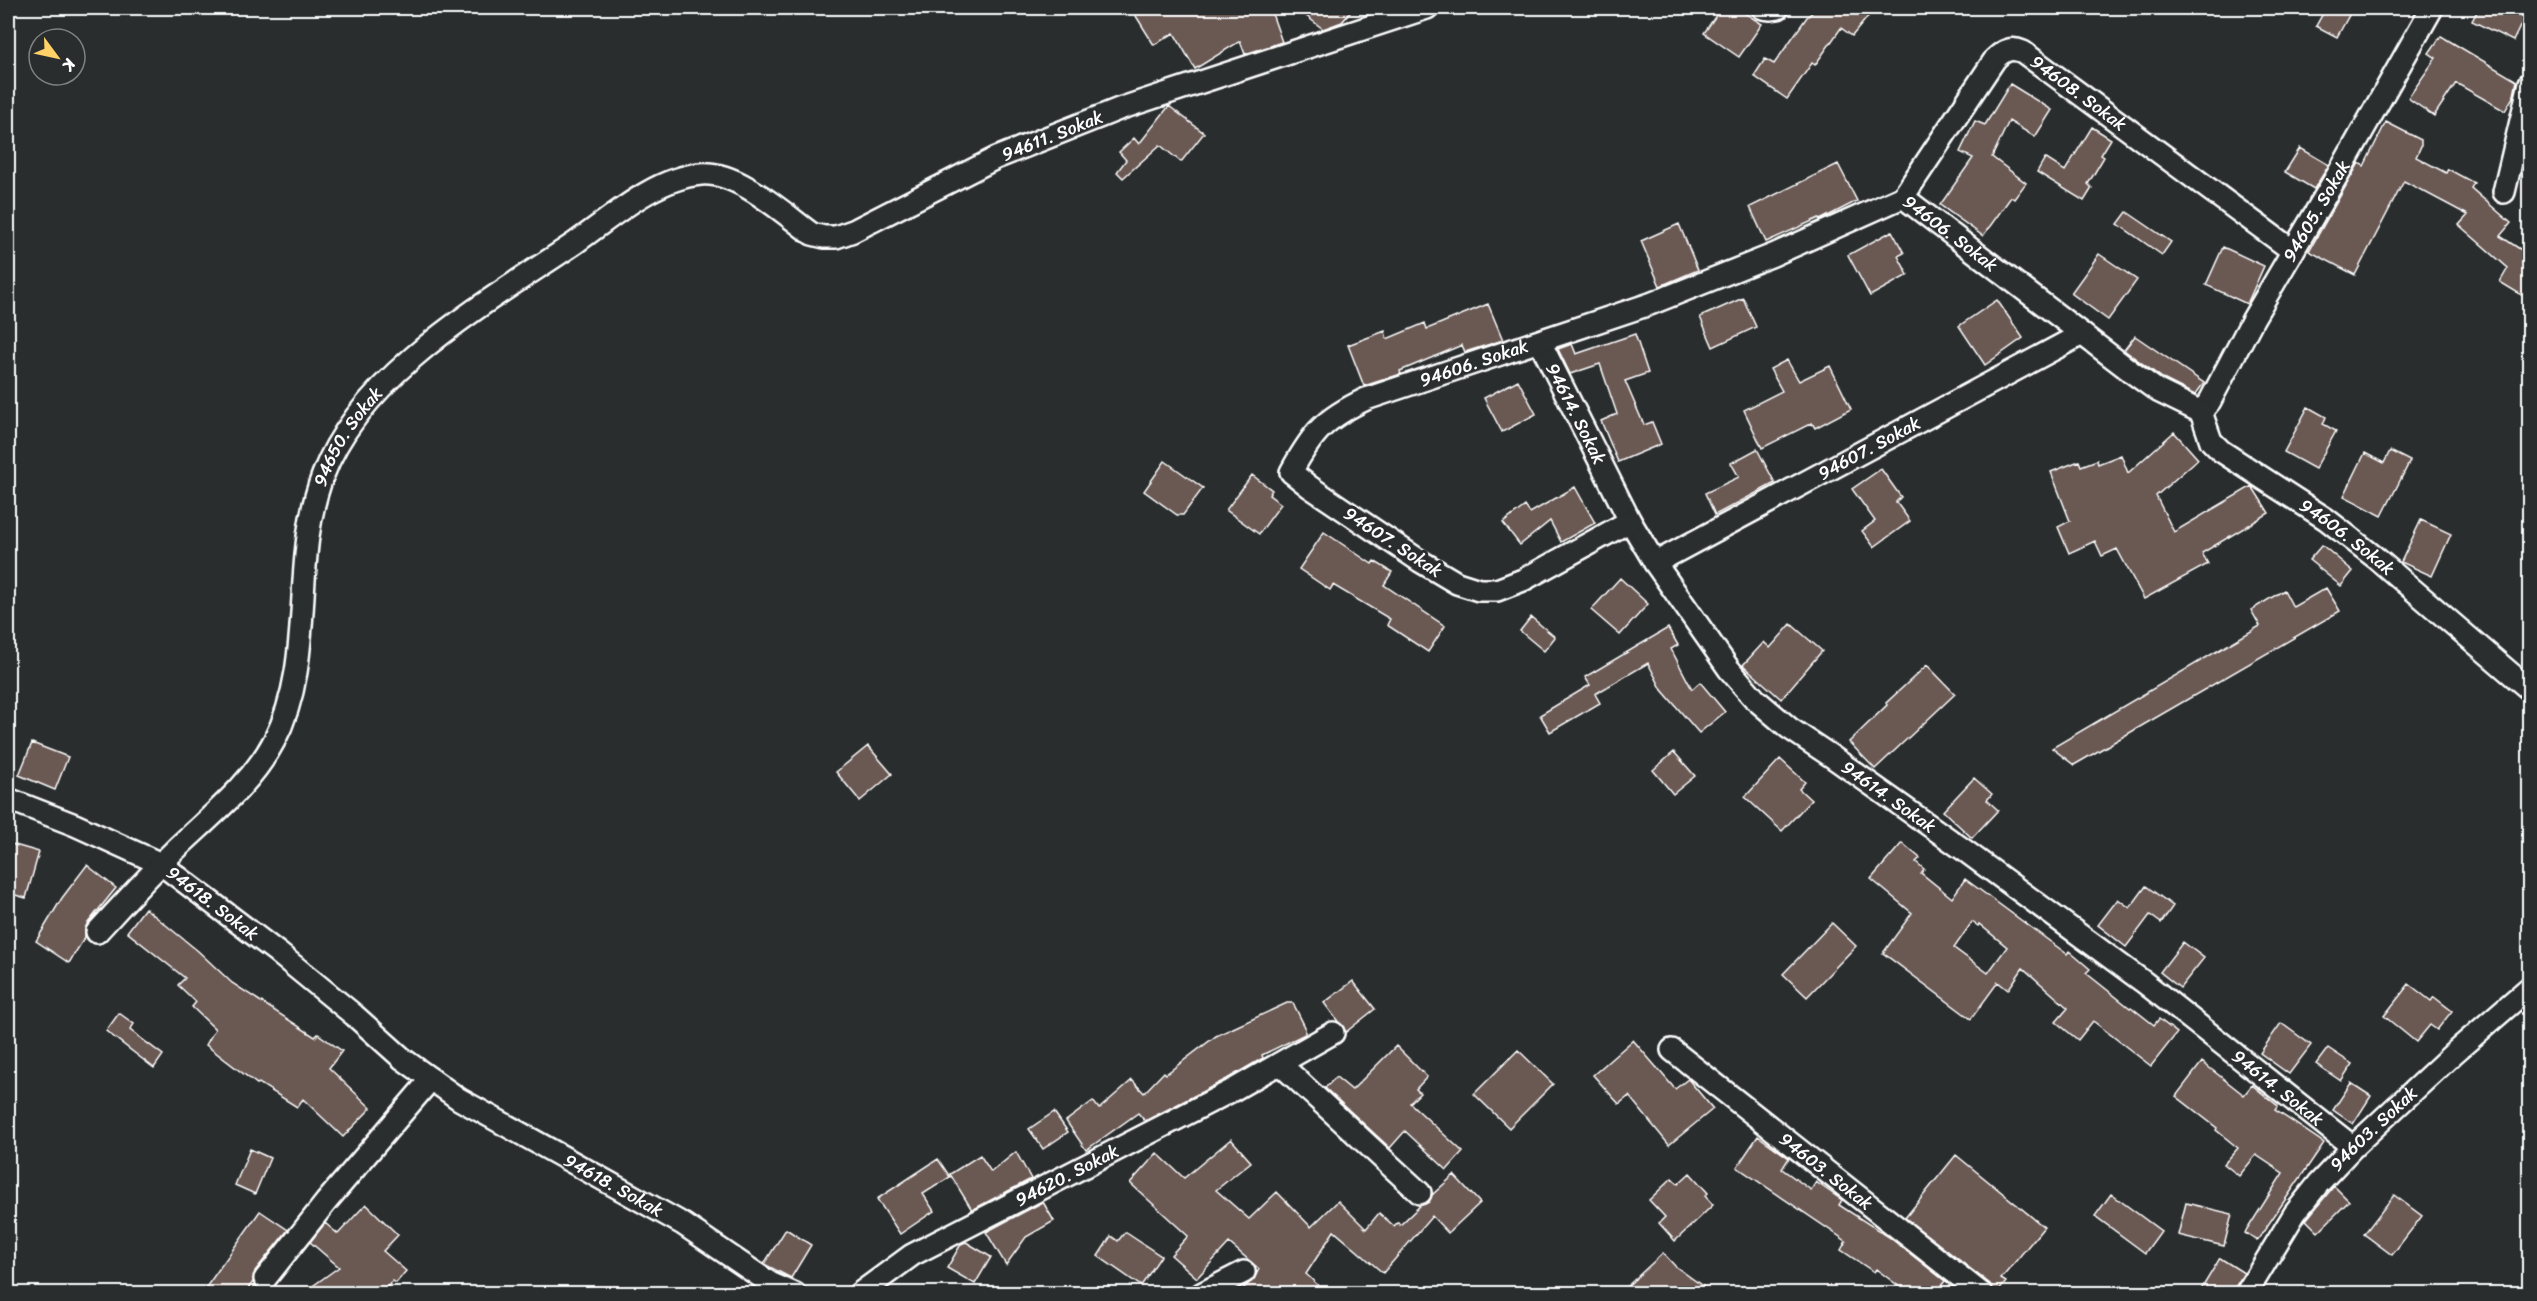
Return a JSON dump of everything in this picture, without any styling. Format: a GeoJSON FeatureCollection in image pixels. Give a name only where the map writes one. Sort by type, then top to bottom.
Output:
{"type":"FeatureCollection","features":[{"type":"Feature","properties":{"kind":"street","name":"94611. Sokak"},"geometry":{"type":"LineString","coordinates":[[737,182],[812,234],[836,237],[879,219],[996,158],[1119,109],[1380,13],[1427,8]]}},
{"type":"Feature","properties":{"kind":"street"},"geometry":{"type":"LineString","coordinates":[[1764,8],[1778,8]]}},
{"type":"Feature","properties":{"kind":"street","name":"94605. Sokak"},"geometry":{"type":"LineString","coordinates":[[2201,412],[2210,401],[2239,343],[2432,8]]}},
{"type":"Feature","properties":{"kind":"street","name":"94608. Sokak"},"geometry":{"type":"LineString","coordinates":[[1903,196],[1995,58],[2002,52],[2015,49],[2032,59],[2294,250]]}},
{"type":"Feature","properties":{"kind":"street"},"geometry":{"type":"LineString","coordinates":[[2504,192],[2529,83]]}},
{"type":"Feature","properties":{"kind":"street","name":"94650. Sokak"},"geometry":{"type":"LineString","coordinates":[[161,864],[234,794],[272,744],[284,720],[299,654],[313,503],[334,450],[347,429],[370,401],[423,348],[453,325],[639,199],[680,178],[702,174],[720,176],[737,182]]}},
{"type":"Feature","properties":{"kind":"street","name":"94606. Sokak"},"geometry":{"type":"LineString","coordinates":[[1291,472],[1306,445],[1321,426],[1340,412],[1412,382],[1540,342],[1705,283],[1903,196],[2158,391],[2201,412],[2211,441],[2221,451],[2326,519],[2529,690]]}},
{"type":"Feature","properties":{"kind":"street","name":"94607. Sokak"},"geometry":{"type":"LineString","coordinates":[[1655,562],[2082,334]]}},
{"type":"Feature","properties":{"kind":"street","name":"94614. Sokak"},"geometry":{"type":"LineString","coordinates":[[1540,342],[1630,520],[1655,562],[1729,669],[1755,699],[1774,716],[1964,850],[2145,983],[2353,1147]]}},
{"type":"Feature","properties":{"kind":"street","name":"94607. Sokak"},"geometry":{"type":"LineString","coordinates":[[1291,472],[1420,561],[1457,583],[1479,590],[1497,590],[1523,580],[1630,520]]}},
{"type":"Feature","properties":{"kind":"street","name":"94618. Sokak"},"geometry":{"type":"LineString","coordinates":[[8,799],[75,825],[161,864],[277,952],[354,1015],[403,1059],[459,1099],[683,1224],[770,1283],[795,1293]]}},
{"type":"Feature","properties":{"kind":"street","name":"94618. Sokak"},"geometry":{"type":"LineString","coordinates":[[97,932],[161,864]]}},
{"type":"Feature","properties":{"kind":"street","name":"94603. Sokak"},"geometry":{"type":"LineString","coordinates":[[2246,1293],[2295,1213],[2319,1183],[2353,1147],[2529,987]]}},
{"type":"Feature","properties":{"kind":"street","name":"94620. Sokak"},"geometry":{"type":"LineString","coordinates":[[859,1293],[912,1255],[1224,1095],[1333,1033]]}},
{"type":"Feature","properties":{"kind":"street","name":"94603. Sokak"},"geometry":{"type":"LineString","coordinates":[[1672,1050],[1982,1293]]}},
{"type":"Feature","properties":{"kind":"street"},"geometry":{"type":"LineString","coordinates":[[1280,1064],[1420,1193]]}},
{"type":"Feature","properties":{"kind":"street"},"geometry":{"type":"LineString","coordinates":[[265,1279],[326,1202],[431,1079]]}},
{"type":"Feature","properties":{"kind":"street"},"geometry":{"type":"LineString","coordinates":[[1201,1293],[1244,1272]]}},
{"type":"Feature","properties":{"kind":"building"},"geometry":{"type":"Polygon","coordinates":[[[1131,8],[1270,8],[1282,42],[1245,54],[1240,41],[1195,69],[1174,33],[1154,45],[1131,8]]]}},
{"type":"Feature","properties":{"kind":"building"},"geometry":{"type":"Polygon","coordinates":[[[1296,8],[1354,8],[1342,22],[1323,29],[1296,8]]]}},
{"type":"Feature","properties":{"kind":"building"},"geometry":{"type":"Polygon","coordinates":[[[1721,8],[1737,8],[1762,24],[1739,57],[1704,33],[1721,8]]]}},
{"type":"Feature","properties":{"kind":"building"},"geometry":{"type":"Polygon","coordinates":[[[1817,8],[1875,8],[1852,36],[1841,28],[1815,65],[1812,63],[1787,99],[1754,76],[1765,59],[1774,64],[1807,17],[1817,8]]]}},
{"type":"Feature","properties":{"kind":"building"},"geometry":{"type":"Polygon","coordinates":[[[2326,8],[2353,8],[2337,37],[2316,26],[2326,8]]]}},
{"type":"Feature","properties":{"kind":"building"},"geometry":{"type":"Polygon","coordinates":[[[2479,8],[2529,8],[2513,41],[2472,21],[2479,8]]]}},
{"type":"Feature","properties":{"kind":"building"},"geometry":{"type":"Polygon","coordinates":[[[2441,36],[2517,81],[2514,95],[2505,111],[2456,83],[2434,116],[2408,98],[2436,58],[2429,53],[2441,36]]]}},
{"type":"Feature","properties":{"kind":"building"},"geometry":{"type":"Polygon","coordinates":[[[2010,84],[2052,110],[2035,137],[2009,121],[1992,157],[2026,183],[2014,199],[2011,197],[1983,236],[1940,205],[1973,158],[1960,152],[1975,121],[1985,125],[2010,84]]]}},
{"type":"Feature","properties":{"kind":"building"},"geometry":{"type":"Polygon","coordinates":[[[1169,106],[1204,133],[1181,162],[1160,145],[1123,178],[1117,172],[1126,160],[1119,152],[1134,138],[1139,144],[1169,106]]]}},
{"type":"Feature","properties":{"kind":"building"},"geometry":{"type":"Polygon","coordinates":[[[2386,122],[2421,140],[2416,157],[2446,173],[2448,169],[2474,183],[2471,188],[2511,223],[2500,236],[2529,255],[2529,285],[2523,296],[2500,282],[2508,268],[2459,225],[2468,215],[2404,181],[2355,275],[2309,251],[2359,163],[2364,166],[2386,122]]]}},
{"type":"Feature","properties":{"kind":"building"},"geometry":{"type":"Polygon","coordinates":[[[2092,127],[2111,139],[2101,155],[2104,157],[2088,184],[2092,188],[2084,201],[2037,172],[2045,158],[2065,171],[2092,127]]]}},
{"type":"Feature","properties":{"kind":"building"},"geometry":{"type":"Polygon","coordinates":[[[2300,148],[2329,165],[2314,189],[2285,172],[2300,148]]]}},
{"type":"Feature","properties":{"kind":"building"},"geometry":{"type":"Polygon","coordinates":[[[1838,164],[1857,201],[1820,220],[1819,218],[1766,242],[1750,207],[1838,164]]]}},
{"type":"Feature","properties":{"kind":"building"},"geometry":{"type":"Polygon","coordinates":[[[2127,212],[2171,242],[2162,255],[2118,224],[2127,212]]]}},
{"type":"Feature","properties":{"kind":"building"},"geometry":{"type":"Polygon","coordinates":[[[1679,224],[1698,270],[1660,286],[1641,241],[1679,224]]]}},
{"type":"Feature","properties":{"kind":"building"},"geometry":{"type":"Polygon","coordinates":[[[1892,231],[1904,253],[1898,256],[1908,275],[1870,296],[1848,255],[1892,231]]]}},
{"type":"Feature","properties":{"kind":"building"},"geometry":{"type":"Polygon","coordinates":[[[2223,247],[2264,266],[2247,304],[2206,285],[2223,247]]]}},
{"type":"Feature","properties":{"kind":"building"},"geometry":{"type":"Polygon","coordinates":[[[2099,254],[2137,280],[2108,320],[2071,293],[2099,254]]]}},
{"type":"Feature","properties":{"kind":"building"},"geometry":{"type":"Polygon","coordinates":[[[1743,298],[1756,327],[1713,347],[1700,317],[1743,298]]]}},
{"type":"Feature","properties":{"kind":"building"},"geometry":{"type":"Polygon","coordinates":[[[1997,300],[2023,338],[1985,365],[1959,326],[1997,300]]]}},
{"type":"Feature","properties":{"kind":"building"},"geometry":{"type":"Polygon","coordinates":[[[1488,304],[1503,340],[1465,352],[1462,345],[1400,371],[1401,374],[1364,386],[1348,345],[1385,331],[1387,339],[1425,323],[1427,329],[1488,304]]]}},
{"type":"Feature","properties":{"kind":"building"},"geometry":{"type":"Polygon","coordinates":[[[1635,334],[1648,373],[1625,381],[1644,425],[1652,422],[1661,444],[1618,462],[1601,421],[1617,414],[1600,364],[1570,374],[1558,349],[1572,344],[1576,354],[1635,334]]]}},
{"type":"Feature","properties":{"kind":"building"},"geometry":{"type":"Polygon","coordinates":[[[2135,336],[2204,383],[2195,395],[2165,380],[2124,350],[2135,336]]]}},
{"type":"Feature","properties":{"kind":"building"},"geometry":{"type":"Polygon","coordinates":[[[1787,360],[1799,381],[1830,366],[1851,409],[1815,428],[1812,423],[1762,448],[1744,410],[1782,391],[1770,369],[1787,360]]]}},
{"type":"Feature","properties":{"kind":"building"},"geometry":{"type":"Polygon","coordinates":[[[1518,380],[1536,414],[1502,432],[1484,398],[1518,380]]]}},
{"type":"Feature","properties":{"kind":"building"},"geometry":{"type":"Polygon","coordinates":[[[2308,407],[2326,417],[2323,424],[2336,431],[2315,469],[2284,452],[2308,407]]]}},
{"type":"Feature","properties":{"kind":"building"},"geometry":{"type":"Polygon","coordinates":[[[2174,432],[2198,459],[2156,496],[2174,532],[2252,486],[2269,513],[2202,553],[2208,564],[2144,599],[2117,549],[2102,556],[2095,541],[2069,553],[2058,527],[2070,521],[2051,472],[2079,461],[2081,466],[2097,460],[2098,464],[2121,455],[2128,473],[2174,432]]]}},
{"type":"Feature","properties":{"kind":"building"},"geometry":{"type":"Polygon","coordinates":[[[1757,449],[1775,483],[1715,515],[1705,493],[1739,477],[1731,463],[1757,449]]]}},
{"type":"Feature","properties":{"kind":"building"},"geometry":{"type":"Polygon","coordinates":[[[2390,451],[2410,461],[2382,516],[2344,496],[2365,453],[2384,463],[2390,451]]]}},
{"type":"Feature","properties":{"kind":"building"},"geometry":{"type":"Polygon","coordinates":[[[1165,461],[1203,488],[1183,515],[1177,515],[1144,491],[1165,461]]]}},
{"type":"Feature","properties":{"kind":"building"},"geometry":{"type":"Polygon","coordinates":[[[1881,469],[1901,497],[1896,502],[1910,521],[1874,547],[1862,531],[1875,521],[1852,489],[1881,469]]]}},
{"type":"Feature","properties":{"kind":"building"},"geometry":{"type":"Polygon","coordinates":[[[1252,475],[1272,490],[1269,495],[1281,504],[1259,534],[1226,510],[1252,475]]]}},
{"type":"Feature","properties":{"kind":"building"},"geometry":{"type":"Polygon","coordinates":[[[1575,487],[1595,523],[1561,542],[1550,521],[1520,545],[1503,523],[1525,506],[1530,513],[1575,487]]]}},
{"type":"Feature","properties":{"kind":"building"},"geometry":{"type":"Polygon","coordinates":[[[2421,520],[2451,534],[2432,576],[2401,562],[2421,520]]]}},
{"type":"Feature","properties":{"kind":"building"},"geometry":{"type":"Polygon","coordinates":[[[1324,532],[1372,564],[1374,561],[1392,572],[1384,585],[1445,626],[1428,652],[1387,625],[1390,619],[1333,585],[1330,590],[1299,569],[1324,532]]]}},
{"type":"Feature","properties":{"kind":"building"},"geometry":{"type":"Polygon","coordinates":[[[2322,545],[2353,571],[2341,586],[2309,560],[2322,545]]]}},
{"type":"Feature","properties":{"kind":"building"},"geometry":{"type":"Polygon","coordinates":[[[1620,578],[1648,604],[1620,635],[1591,610],[1620,578]]]}},
{"type":"Feature","properties":{"kind":"building"},"geometry":{"type":"Polygon","coordinates":[[[2326,588],[2340,611],[2074,765],[2052,748],[2260,626],[2251,610],[2284,590],[2293,607],[2326,588]]]}},
{"type":"Feature","properties":{"kind":"building"},"geometry":{"type":"Polygon","coordinates":[[[1531,617],[1555,637],[1544,651],[1520,631],[1531,617]]]}},
{"type":"Feature","properties":{"kind":"building"},"geometry":{"type":"Polygon","coordinates":[[[1791,624],[1822,651],[1781,699],[1743,665],[1764,642],[1770,648],[1791,624]]]}},
{"type":"Feature","properties":{"kind":"building"},"geometry":{"type":"Polygon","coordinates":[[[1668,628],[1678,645],[1671,649],[1692,689],[1700,682],[1725,712],[1699,733],[1662,690],[1648,663],[1595,694],[1600,703],[1550,732],[1540,715],[1590,685],[1585,677],[1668,628]]]}},
{"type":"Feature","properties":{"kind":"building"},"geometry":{"type":"Polygon","coordinates":[[[1927,665],[1955,694],[1875,769],[1849,742],[1927,665]]]}},
{"type":"Feature","properties":{"kind":"building"},"geometry":{"type":"Polygon","coordinates":[[[32,743],[68,757],[55,790],[19,775],[32,743]]]}},
{"type":"Feature","properties":{"kind":"building"},"geometry":{"type":"Polygon","coordinates":[[[868,746],[892,774],[860,801],[836,772],[868,746]]]}},
{"type":"Feature","properties":{"kind":"building"},"geometry":{"type":"Polygon","coordinates":[[[1674,752],[1695,776],[1673,794],[1653,770],[1674,752]]]}},
{"type":"Feature","properties":{"kind":"building"},"geometry":{"type":"Polygon","coordinates":[[[1780,759],[1805,782],[1799,789],[1811,800],[1782,831],[1745,797],[1780,759]]]}},
{"type":"Feature","properties":{"kind":"building"},"geometry":{"type":"Polygon","coordinates":[[[1974,778],[1992,794],[1987,800],[1998,810],[1972,838],[1943,811],[1974,778]]]}},
{"type":"Feature","properties":{"kind":"building"},"geometry":{"type":"Polygon","coordinates":[[[8,843],[39,852],[26,898],[8,893],[8,843]]]}},
{"type":"Feature","properties":{"kind":"building"},"geometry":{"type":"Polygon","coordinates":[[[1902,843],[1920,858],[1916,862],[1924,869],[1921,873],[1952,898],[1965,879],[2067,954],[2069,951],[2090,969],[2086,973],[2130,1008],[2154,1025],[2159,1019],[2177,1033],[2151,1066],[2093,1021],[2078,1040],[2056,1022],[2068,1008],[2023,968],[2008,990],[1998,982],[1971,1019],[1883,953],[1912,913],[1871,879],[1902,843]],[[1972,922],[1954,948],[1988,973],[2007,947],[1979,924],[1978,926],[1972,922]]]}},
{"type":"Feature","properties":{"kind":"building"},"geometry":{"type":"Polygon","coordinates":[[[87,865],[116,888],[87,924],[85,937],[69,963],[36,941],[62,898],[87,865]]]}},
{"type":"Feature","properties":{"kind":"building"},"geometry":{"type":"Polygon","coordinates":[[[2146,886],[2173,906],[2161,923],[2150,915],[2126,947],[2098,925],[2118,899],[2130,908],[2146,886]]]}},
{"type":"Feature","properties":{"kind":"building"},"geometry":{"type":"Polygon","coordinates":[[[145,908],[198,951],[232,983],[315,1037],[318,1034],[342,1051],[329,1068],[371,1108],[343,1137],[303,1099],[297,1107],[259,1083],[257,1084],[206,1045],[215,1029],[192,1007],[196,1002],[178,985],[185,978],[127,932],[145,908]]]}},
{"type":"Feature","properties":{"kind":"building"},"geometry":{"type":"Polygon","coordinates":[[[1832,923],[1856,946],[1807,997],[1783,974],[1832,923]]]}},
{"type":"Feature","properties":{"kind":"building"},"geometry":{"type":"Polygon","coordinates":[[[2183,942],[2204,958],[2180,988],[2160,972],[2183,942]]]}},
{"type":"Feature","properties":{"kind":"building"},"geometry":{"type":"Polygon","coordinates":[[[1353,981],[1375,1009],[1346,1032],[1324,1003],[1353,981]]]}},
{"type":"Feature","properties":{"kind":"building"},"geometry":{"type":"Polygon","coordinates":[[[2409,984],[2431,1001],[2434,997],[2452,1011],[2437,1030],[2430,1025],[2416,1042],[2384,1016],[2409,984]]]}},
{"type":"Feature","properties":{"kind":"building"},"geometry":{"type":"Polygon","coordinates":[[[1287,1003],[1293,1003],[1305,1027],[1305,1034],[1262,1055],[1263,1058],[1227,1079],[1145,1121],[1138,1113],[1086,1150],[1066,1121],[1093,1101],[1099,1109],[1132,1080],[1144,1093],[1164,1072],[1166,1074],[1216,1036],[1287,1003]]]}},
{"type":"Feature","properties":{"kind":"building"},"geometry":{"type":"Polygon","coordinates":[[[119,1013],[134,1024],[130,1030],[163,1055],[154,1068],[106,1031],[119,1013]]]}},
{"type":"Feature","properties":{"kind":"building"},"geometry":{"type":"Polygon","coordinates":[[[2281,1023],[2311,1045],[2289,1074],[2260,1053],[2281,1023]]]}},
{"type":"Feature","properties":{"kind":"building"},"geometry":{"type":"Polygon","coordinates":[[[1633,1040],[1675,1089],[1688,1079],[1713,1109],[1669,1145],[1629,1096],[1619,1104],[1593,1075],[1633,1040]]]}},
{"type":"Feature","properties":{"kind":"building"},"geometry":{"type":"Polygon","coordinates":[[[1396,1046],[1427,1077],[1416,1089],[1420,1093],[1410,1103],[1463,1152],[1447,1170],[1405,1131],[1390,1148],[1325,1088],[1336,1077],[1352,1090],[1396,1046]]]}},
{"type":"Feature","properties":{"kind":"building"},"geometry":{"type":"Polygon","coordinates":[[[2328,1048],[2352,1064],[2341,1081],[2316,1064],[2328,1048]]]}},
{"type":"Feature","properties":{"kind":"building"},"geometry":{"type":"Polygon","coordinates":[[[1518,1050],[1553,1084],[1509,1128],[1474,1094],[1518,1050]]]}},
{"type":"Feature","properties":{"kind":"building"},"geometry":{"type":"Polygon","coordinates":[[[2202,1062],[2244,1095],[2252,1085],[2278,1106],[2275,1110],[2324,1143],[2257,1241],[2245,1233],[2283,1173],[2256,1155],[2239,1176],[2224,1164],[2238,1148],[2216,1130],[2217,1128],[2176,1096],[2202,1062]]]}},
{"type":"Feature","properties":{"kind":"building"},"geometry":{"type":"Polygon","coordinates":[[[2351,1083],[2371,1096],[2353,1124],[2333,1110],[2351,1083]]]}},
{"type":"Feature","properties":{"kind":"building"},"geometry":{"type":"Polygon","coordinates":[[[1054,1112],[1068,1132],[1043,1149],[1029,1129],[1054,1112]]]}},
{"type":"Feature","properties":{"kind":"building"},"geometry":{"type":"Polygon","coordinates":[[[1758,1136],[1789,1158],[1782,1169],[1811,1190],[1816,1182],[1842,1200],[1839,1205],[1889,1237],[1945,1281],[1935,1293],[1908,1293],[1876,1269],[1874,1272],[1841,1250],[1846,1241],[1737,1167],[1758,1136]]]}},
{"type":"Feature","properties":{"kind":"building"},"geometry":{"type":"Polygon","coordinates":[[[1231,1139],[1251,1162],[1216,1190],[1249,1219],[1277,1192],[1311,1227],[1338,1201],[1366,1229],[1379,1213],[1394,1226],[1398,1222],[1400,1225],[1421,1205],[1429,1202],[1432,1195],[1454,1175],[1480,1203],[1448,1233],[1432,1216],[1383,1273],[1334,1231],[1306,1274],[1326,1293],[1238,1293],[1254,1279],[1259,1269],[1229,1243],[1197,1278],[1171,1255],[1188,1236],[1130,1183],[1157,1153],[1184,1178],[1231,1139]]]}},
{"type":"Feature","properties":{"kind":"building"},"geometry":{"type":"Polygon","coordinates":[[[250,1149],[270,1158],[255,1194],[235,1185],[250,1149]]]}},
{"type":"Feature","properties":{"kind":"building"},"geometry":{"type":"Polygon","coordinates":[[[1016,1152],[1031,1179],[972,1210],[950,1174],[980,1155],[991,1172],[1016,1152]]]}},
{"type":"Feature","properties":{"kind":"building"},"geometry":{"type":"Polygon","coordinates":[[[1956,1155],[2044,1227],[2001,1279],[2006,1282],[1997,1293],[1994,1293],[1990,1284],[1905,1218],[1956,1155]]]}},
{"type":"Feature","properties":{"kind":"building"},"geometry":{"type":"Polygon","coordinates":[[[938,1159],[950,1177],[923,1194],[934,1211],[900,1234],[877,1199],[938,1159]]]}},
{"type":"Feature","properties":{"kind":"building"},"geometry":{"type":"Polygon","coordinates":[[[1690,1173],[1708,1193],[1705,1196],[1713,1205],[1675,1241],[1659,1223],[1665,1217],[1649,1200],[1672,1178],[1678,1184],[1690,1173]]]}},
{"type":"Feature","properties":{"kind":"building"},"geometry":{"type":"Polygon","coordinates":[[[2334,1186],[2349,1201],[2318,1232],[2306,1220],[2334,1186]]]}},
{"type":"Feature","properties":{"kind":"building"},"geometry":{"type":"Polygon","coordinates":[[[2111,1194],[2161,1231],[2145,1253],[2095,1216],[2111,1194]]]}},
{"type":"Feature","properties":{"kind":"building"},"geometry":{"type":"Polygon","coordinates":[[[2394,1195],[2422,1216],[2392,1255],[2364,1234],[2394,1195]]]}},
{"type":"Feature","properties":{"kind":"building"},"geometry":{"type":"Polygon","coordinates":[[[1043,1202],[1054,1221],[1026,1237],[1006,1265],[986,1232],[1043,1202]]]}},
{"type":"Feature","properties":{"kind":"building"},"geometry":{"type":"Polygon","coordinates":[[[2186,1203],[2232,1214],[2224,1246],[2178,1235],[2186,1203]]]}},
{"type":"Feature","properties":{"kind":"building"},"geometry":{"type":"Polygon","coordinates":[[[366,1204],[398,1235],[383,1251],[406,1271],[396,1283],[393,1281],[381,1293],[303,1293],[339,1267],[310,1242],[325,1223],[338,1234],[366,1204]]]}},
{"type":"Feature","properties":{"kind":"building"},"geometry":{"type":"Polygon","coordinates":[[[260,1211],[288,1230],[255,1271],[253,1282],[245,1293],[202,1293],[260,1211]]]}},
{"type":"Feature","properties":{"kind":"building"},"geometry":{"type":"Polygon","coordinates":[[[786,1229],[811,1245],[791,1278],[764,1264],[786,1229]]]}},
{"type":"Feature","properties":{"kind":"building"},"geometry":{"type":"Polygon","coordinates":[[[1125,1232],[1161,1256],[1141,1286],[1098,1256],[1111,1236],[1118,1241],[1125,1232]]]}},
{"type":"Feature","properties":{"kind":"building"},"geometry":{"type":"Polygon","coordinates":[[[966,1242],[991,1257],[975,1284],[947,1268],[961,1244],[966,1242]]]}},
{"type":"Feature","properties":{"kind":"building"},"geometry":{"type":"Polygon","coordinates":[[[1663,1253],[1675,1266],[1712,1293],[1620,1293],[1663,1253]]]}},
{"type":"Feature","properties":{"kind":"building"},"geometry":{"type":"Polygon","coordinates":[[[2220,1258],[2244,1273],[2232,1293],[2199,1293],[2220,1258]]]}}]}
